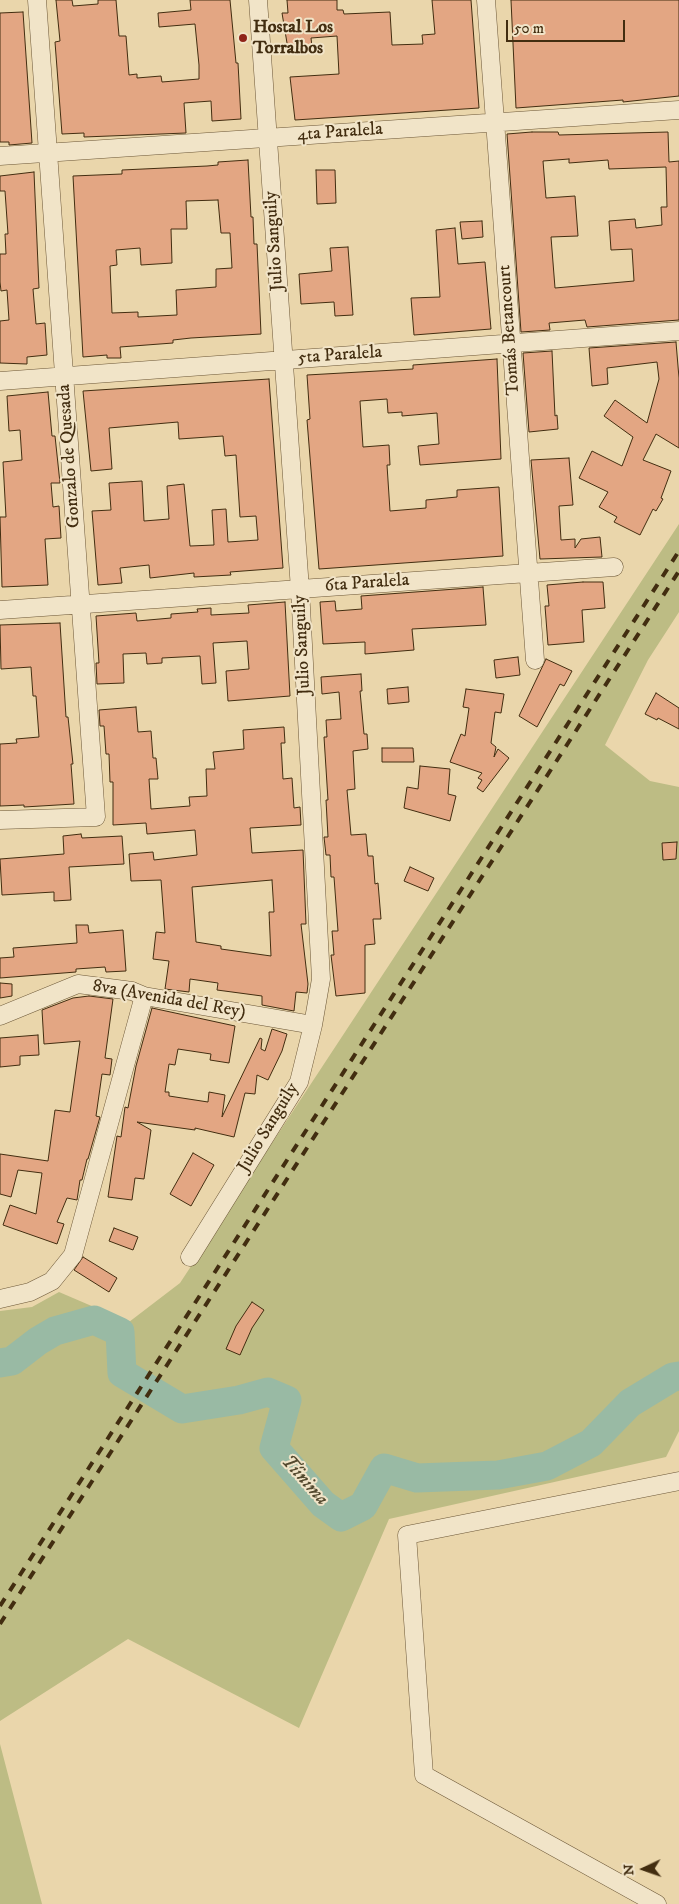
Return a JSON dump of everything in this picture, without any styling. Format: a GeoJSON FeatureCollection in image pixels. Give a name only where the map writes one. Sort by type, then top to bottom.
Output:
{"type":"FeatureCollection","features":[{"type":"Feature","properties":{"kind":"street","name":"Gonzalo de Quesada"},"geometry":{"type":"LineString","coordinates":[[0,820],[96,817],[37,0]]}},
{"type":"Feature","properties":{"kind":"street","name":"Julio Sanguily"},"geometry":{"type":"LineString","coordinates":[[190,1257],[299,1082],[314,1025],[321,978],[300,589],[258,0]]}},
{"type":"Feature","properties":{"kind":"street","name":"Tomás Betancourt"},"geometry":{"type":"LineString","coordinates":[[486,0],[535,660]]}},
{"type":"Feature","properties":{"kind":"street","name":"4ta Paralela"},"geometry":{"type":"LineString","coordinates":[[0,156],[679,110]]}},
{"type":"Feature","properties":{"kind":"street","name":"5ta Paralela"},"geometry":{"type":"LineString","coordinates":[[0,381],[679,331]]}},
{"type":"Feature","properties":{"kind":"street","name":"6ta Paralela"},"geometry":{"type":"LineString","coordinates":[[0,610],[614,567]]}},
{"type":"Feature","properties":{"kind":"street","name":"8va (Avenida del Rey)"},"geometry":{"type":"LineString","coordinates":[[0,1016],[78,984],[132,991],[144,996],[314,1025]]}},
{"type":"Feature","properties":{"kind":"street"},"geometry":{"type":"LineString","coordinates":[[0,1299],[30,1292],[52,1281],[73,1255],[144,996]]}},
{"type":"Feature","properties":{"kind":"street"},"geometry":{"type":"LineString","coordinates":[[657,1904],[424,1775],[407,1535],[679,1481]]}},
{"type":"Feature","properties":{"kind":"shaded area"},"geometry":{"type":"Polygon","coordinates":[[[679,524],[679,612],[648,660],[605,745],[650,781],[679,787],[679,1431],[666,1457],[389,1519],[299,1728],[128,1639],[0,1721],[0,1311],[32,1307],[59,1292],[129,1322],[180,1283],[679,524]]]}},
{"type":"Feature","properties":{"kind":"shaded area"},"geometry":{"type":"Polygon","coordinates":[[[0,1744],[42,1904],[0,1904],[0,1744]]]}},
{"type":"Feature","properties":{"kind":"building"},"geometry":{"type":"Polygon","coordinates":[[[56,0],[72,0],[73,6],[98,4],[98,0],[116,0],[119,36],[126,36],[129,75],[137,74],[137,78],[161,76],[162,82],[199,79],[199,65],[195,24],[159,27],[158,13],[191,10],[190,0],[230,0],[236,63],[238,63],[241,119],[212,121],[211,101],[184,103],[186,133],[84,137],[84,133],[62,134],[55,42],[60,41],[56,0]]]}},
{"type":"Feature","properties":{"kind":"building"},"geometry":{"type":"Polygon","coordinates":[[[287,0],[337,0],[337,10],[343,10],[344,14],[390,12],[392,45],[423,44],[422,35],[435,34],[432,0],[471,0],[479,108],[295,120],[290,77],[339,74],[337,36],[311,38],[312,47],[288,49],[282,13],[288,13],[287,0]]]}},
{"type":"Feature","properties":{"kind":"building"},"geometry":{"type":"Polygon","coordinates":[[[511,0],[679,0],[679,96],[623,102],[623,100],[516,108],[511,0]]]}},
{"type":"Feature","properties":{"kind":"building"},"geometry":{"type":"Polygon","coordinates":[[[23,12],[32,143],[9,145],[9,142],[0,142],[0,13],[23,12]]]}},
{"type":"Feature","properties":{"kind":"building"},"geometry":{"type":"Polygon","coordinates":[[[532,132],[558,132],[559,135],[668,132],[669,162],[679,161],[679,320],[587,327],[585,320],[549,323],[550,330],[521,332],[507,134],[532,132]],[[569,159],[543,161],[546,198],[575,196],[578,236],[551,237],[555,288],[634,281],[632,249],[611,250],[609,221],[635,219],[636,228],[662,225],[661,207],[667,207],[666,167],[609,169],[608,160],[569,163],[569,159]]]}},
{"type":"Feature","properties":{"kind":"building"},"geometry":{"type":"Polygon","coordinates":[[[248,160],[251,217],[253,217],[254,244],[257,244],[261,334],[191,338],[173,340],[173,343],[120,347],[121,358],[107,358],[107,355],[83,357],[73,176],[122,174],[122,170],[218,165],[218,162],[248,160]],[[218,200],[186,201],[187,229],[171,229],[172,263],[141,265],[140,248],[116,250],[117,265],[110,266],[112,313],[138,312],[138,317],[177,315],[176,290],[216,287],[216,269],[232,268],[230,233],[221,233],[218,200]]]}},
{"type":"Feature","properties":{"kind":"building"},"geometry":{"type":"Polygon","coordinates":[[[316,170],[335,170],[336,203],[317,204],[316,170]]]}},
{"type":"Feature","properties":{"kind":"building"},"geometry":{"type":"Polygon","coordinates":[[[34,172],[39,288],[33,289],[36,324],[45,323],[47,355],[27,357],[27,364],[0,363],[0,321],[9,320],[7,290],[1,291],[0,282],[0,254],[6,254],[5,234],[8,234],[5,191],[0,191],[0,176],[34,172]]]}},
{"type":"Feature","properties":{"kind":"building"},"geometry":{"type":"Polygon","coordinates":[[[482,221],[483,237],[462,239],[460,222],[482,221]]]}},
{"type":"Feature","properties":{"kind":"building"},"geometry":{"type":"Polygon","coordinates":[[[455,228],[458,264],[485,262],[491,329],[414,335],[411,298],[440,297],[436,230],[455,228]]]}},
{"type":"Feature","properties":{"kind":"building"},"geometry":{"type":"Polygon","coordinates":[[[348,247],[353,315],[335,316],[334,302],[301,304],[299,274],[332,271],[330,248],[348,247]]]}},
{"type":"Feature","properties":{"kind":"building"},"geometry":{"type":"Polygon","coordinates":[[[676,342],[679,378],[679,448],[656,434],[643,460],[671,471],[661,498],[663,499],[656,511],[653,509],[640,535],[614,522],[617,517],[599,507],[608,492],[579,478],[592,451],[622,466],[633,437],[604,416],[615,400],[647,423],[659,379],[657,362],[607,368],[608,384],[592,386],[589,348],[676,342]]]}},
{"type":"Feature","properties":{"kind":"building"},"geometry":{"type":"Polygon","coordinates":[[[552,351],[555,416],[557,415],[558,429],[529,432],[523,353],[552,351]]]}},
{"type":"Feature","properties":{"kind":"building"},"geometry":{"type":"Polygon","coordinates":[[[497,359],[501,459],[420,465],[418,446],[439,444],[437,413],[402,416],[402,412],[388,413],[387,399],[360,401],[363,447],[389,445],[390,465],[387,465],[390,511],[426,508],[426,500],[457,497],[457,490],[499,487],[503,556],[319,569],[307,420],[310,419],[307,375],[413,369],[413,365],[497,359]]]}},
{"type":"Feature","properties":{"kind":"building"},"geometry":{"type":"Polygon","coordinates":[[[269,379],[283,568],[230,572],[231,575],[194,577],[194,573],[150,578],[149,565],[120,568],[122,583],[98,585],[92,511],[111,510],[109,483],[142,481],[144,521],[169,519],[167,486],[184,484],[190,546],[214,545],[212,510],[226,509],[228,542],[258,540],[256,516],[240,517],[236,455],[225,456],[223,436],[179,439],[178,422],[109,428],[112,469],[91,471],[83,391],[269,379]]]}},
{"type":"Feature","properties":{"kind":"building"},"geometry":{"type":"Polygon","coordinates":[[[48,392],[52,436],[55,436],[60,483],[51,483],[53,507],[59,506],[61,538],[45,539],[48,585],[2,587],[0,517],[6,517],[3,462],[22,460],[20,430],[9,431],[7,396],[48,392]]]}},
{"type":"Feature","properties":{"kind":"building"},"geometry":{"type":"Polygon","coordinates":[[[569,458],[573,505],[559,506],[561,540],[575,539],[575,548],[581,539],[600,537],[602,557],[540,559],[531,460],[569,458]]]}},
{"type":"Feature","properties":{"kind":"building"},"geometry":{"type":"Polygon","coordinates":[[[603,582],[605,608],[582,610],[584,642],[548,645],[545,606],[549,606],[547,585],[603,582]]]}},
{"type":"Feature","properties":{"kind":"building"},"geometry":{"type":"Polygon","coordinates":[[[483,587],[486,625],[412,629],[414,650],[365,654],[365,642],[323,644],[320,602],[335,601],[336,611],[362,609],[361,596],[483,587]]]}},
{"type":"Feature","properties":{"kind":"building"},"geometry":{"type":"Polygon","coordinates":[[[285,602],[290,696],[228,701],[226,671],[249,669],[247,641],[213,643],[216,683],[202,684],[200,656],[162,658],[162,663],[147,664],[146,653],[123,654],[124,683],[97,684],[96,663],[99,663],[96,616],[136,613],[137,621],[171,618],[171,614],[198,612],[197,609],[211,608],[211,615],[249,613],[248,605],[285,602]]]}},
{"type":"Feature","properties":{"kind":"building"},"geometry":{"type":"Polygon","coordinates":[[[60,623],[66,717],[68,717],[73,764],[71,764],[74,804],[24,807],[24,805],[0,806],[0,744],[17,743],[16,739],[39,737],[36,696],[33,696],[31,667],[1,669],[0,625],[60,623]]]}},
{"type":"Feature","properties":{"kind":"building"},"geometry":{"type":"Polygon","coordinates":[[[518,657],[520,675],[496,678],[494,660],[518,657]]]}},
{"type":"Feature","properties":{"kind":"building"},"geometry":{"type":"Polygon","coordinates":[[[546,659],[572,671],[564,686],[560,684],[537,727],[519,716],[546,659]]]}},
{"type":"Feature","properties":{"kind":"building"},"geometry":{"type":"Polygon","coordinates":[[[361,674],[362,691],[360,691],[364,734],[367,734],[368,749],[353,751],[355,789],[347,790],[351,835],[366,834],[368,856],[373,856],[375,884],[378,883],[381,919],[373,919],[375,944],[365,945],[365,993],[336,996],[331,955],[334,955],[332,931],[338,931],[334,877],[331,877],[330,855],[326,855],[324,837],[328,837],[326,800],[328,800],[324,737],[327,737],[326,720],[341,719],[339,692],[322,694],[321,677],[361,674]]]}},
{"type":"Feature","properties":{"kind":"building"},"geometry":{"type":"Polygon","coordinates":[[[408,687],[409,702],[388,704],[387,689],[408,687]]]}},
{"type":"Feature","properties":{"kind":"building"},"geometry":{"type":"Polygon","coordinates":[[[466,689],[504,694],[501,713],[495,712],[491,743],[496,747],[494,757],[498,749],[509,758],[483,792],[477,788],[482,780],[478,778],[482,773],[450,762],[461,734],[465,736],[469,708],[463,707],[466,689]]]}},
{"type":"Feature","properties":{"kind":"building"},"geometry":{"type":"Polygon","coordinates":[[[656,693],[679,708],[679,729],[658,718],[657,720],[645,714],[656,693]]]}},
{"type":"Feature","properties":{"kind":"building"},"geometry":{"type":"Polygon","coordinates":[[[136,707],[138,732],[151,731],[153,758],[156,758],[158,779],[149,779],[151,809],[190,806],[189,797],[207,796],[206,769],[215,769],[213,752],[244,749],[243,730],[284,727],[285,743],[281,743],[283,779],[292,778],[294,808],[300,807],[301,825],[250,828],[252,853],[303,850],[306,924],[301,924],[308,984],[307,993],[296,992],[294,1011],[262,1005],[262,996],[217,990],[218,983],[190,979],[189,992],[165,989],[169,961],[153,959],[156,932],[165,933],[161,880],[131,881],[129,854],[153,852],[154,860],[197,855],[195,830],[147,834],[146,823],[113,825],[113,782],[110,782],[109,754],[106,754],[104,726],[100,726],[99,710],[136,707]],[[272,880],[192,887],[196,942],[221,946],[221,949],[271,956],[269,912],[274,912],[272,880]]]}},
{"type":"Feature","properties":{"kind":"building"},"geometry":{"type":"Polygon","coordinates":[[[382,748],[413,748],[414,762],[382,762],[382,748]]]}},
{"type":"Feature","properties":{"kind":"building"},"geometry":{"type":"Polygon","coordinates":[[[420,766],[450,769],[448,794],[456,796],[450,821],[404,808],[407,787],[418,789],[420,766]]]}},
{"type":"Feature","properties":{"kind":"building"},"geometry":{"type":"Polygon","coordinates":[[[81,834],[82,838],[122,836],[124,864],[69,867],[71,900],[54,901],[54,892],[2,895],[0,859],[64,854],[63,836],[81,834]]]}},
{"type":"Feature","properties":{"kind":"building"},"geometry":{"type":"Polygon","coordinates":[[[677,842],[676,859],[663,860],[662,843],[677,842]]]}},
{"type":"Feature","properties":{"kind":"building"},"geometry":{"type":"Polygon","coordinates":[[[410,867],[434,878],[428,891],[404,881],[410,867]]]}},
{"type":"Feature","properties":{"kind":"building"},"geometry":{"type":"Polygon","coordinates":[[[76,925],[88,925],[89,933],[123,930],[126,971],[106,972],[105,967],[76,969],[76,972],[0,978],[0,958],[14,957],[13,948],[77,943],[76,925]]]}},
{"type":"Feature","properties":{"kind":"building"},"geometry":{"type":"Polygon","coordinates":[[[0,983],[12,984],[12,996],[0,998],[0,983]]]}},
{"type":"Feature","properties":{"kind":"building"},"geometry":{"type":"Polygon","coordinates":[[[89,996],[113,999],[105,1058],[112,1059],[110,1075],[102,1074],[96,1116],[100,1117],[82,1180],[80,1180],[77,1200],[67,1198],[57,1222],[64,1224],[57,1244],[3,1225],[10,1205],[36,1214],[42,1173],[18,1170],[11,1197],[0,1194],[0,1154],[48,1161],[55,1110],[70,1112],[80,1041],[44,1044],[42,1010],[73,998],[89,996]]]}},
{"type":"Feature","properties":{"kind":"building"},"geometry":{"type":"Polygon","coordinates":[[[152,1008],[235,1026],[229,1063],[210,1060],[211,1054],[178,1049],[175,1065],[169,1064],[165,1092],[169,1092],[169,1096],[208,1102],[209,1092],[225,1095],[222,1117],[260,1038],[262,1039],[261,1049],[265,1051],[272,1029],[287,1034],[282,1051],[268,1080],[257,1075],[255,1094],[245,1093],[234,1137],[195,1128],[195,1130],[137,1122],[151,1130],[144,1179],[135,1178],[132,1200],[108,1197],[117,1136],[121,1137],[125,1107],[128,1108],[136,1066],[152,1008]]]}},
{"type":"Feature","properties":{"kind":"building"},"geometry":{"type":"Polygon","coordinates":[[[38,1035],[39,1055],[20,1056],[20,1065],[0,1067],[0,1038],[38,1035]]]}},
{"type":"Feature","properties":{"kind":"building"},"geometry":{"type":"Polygon","coordinates":[[[193,1153],[214,1165],[191,1206],[170,1194],[193,1153]]]}},
{"type":"Feature","properties":{"kind":"building"},"geometry":{"type":"Polygon","coordinates":[[[114,1228],[138,1237],[133,1250],[109,1241],[114,1228]]]}},
{"type":"Feature","properties":{"kind":"building"},"geometry":{"type":"Polygon","coordinates":[[[83,1257],[117,1278],[109,1292],[74,1270],[83,1257]]]}},
{"type":"Feature","properties":{"kind":"building"},"geometry":{"type":"Polygon","coordinates":[[[252,1302],[264,1310],[252,1328],[240,1355],[226,1349],[236,1326],[252,1302]]]}},
{"type":"Feature","properties":{"kind":"waterway","name":"Tíinima"},"geometry":{"type":"LineString","coordinates":[[0,1363],[12,1361],[38,1341],[55,1331],[94,1320],[120,1332],[122,1373],[182,1409],[239,1400],[268,1392],[287,1400],[274,1448],[323,1504],[341,1517],[363,1506],[384,1468],[417,1478],[498,1475],[547,1466],[591,1443],[630,1403],[673,1377],[679,1376]]}},
{"type":"Feature","properties":{"kind":"railway"},"geometry":{"type":"LineString","coordinates":[[0,1606],[679,551]]}},
{"type":"Feature","properties":{"kind":"railway"},"geometry":{"type":"LineString","coordinates":[[0,1624],[679,571]]}},
{"type":"Feature","properties":{"kind":"place","name":"Hostal Los Torralbos"},"geometry":{"type":"Point","coordinates":[243,38]}}]}
